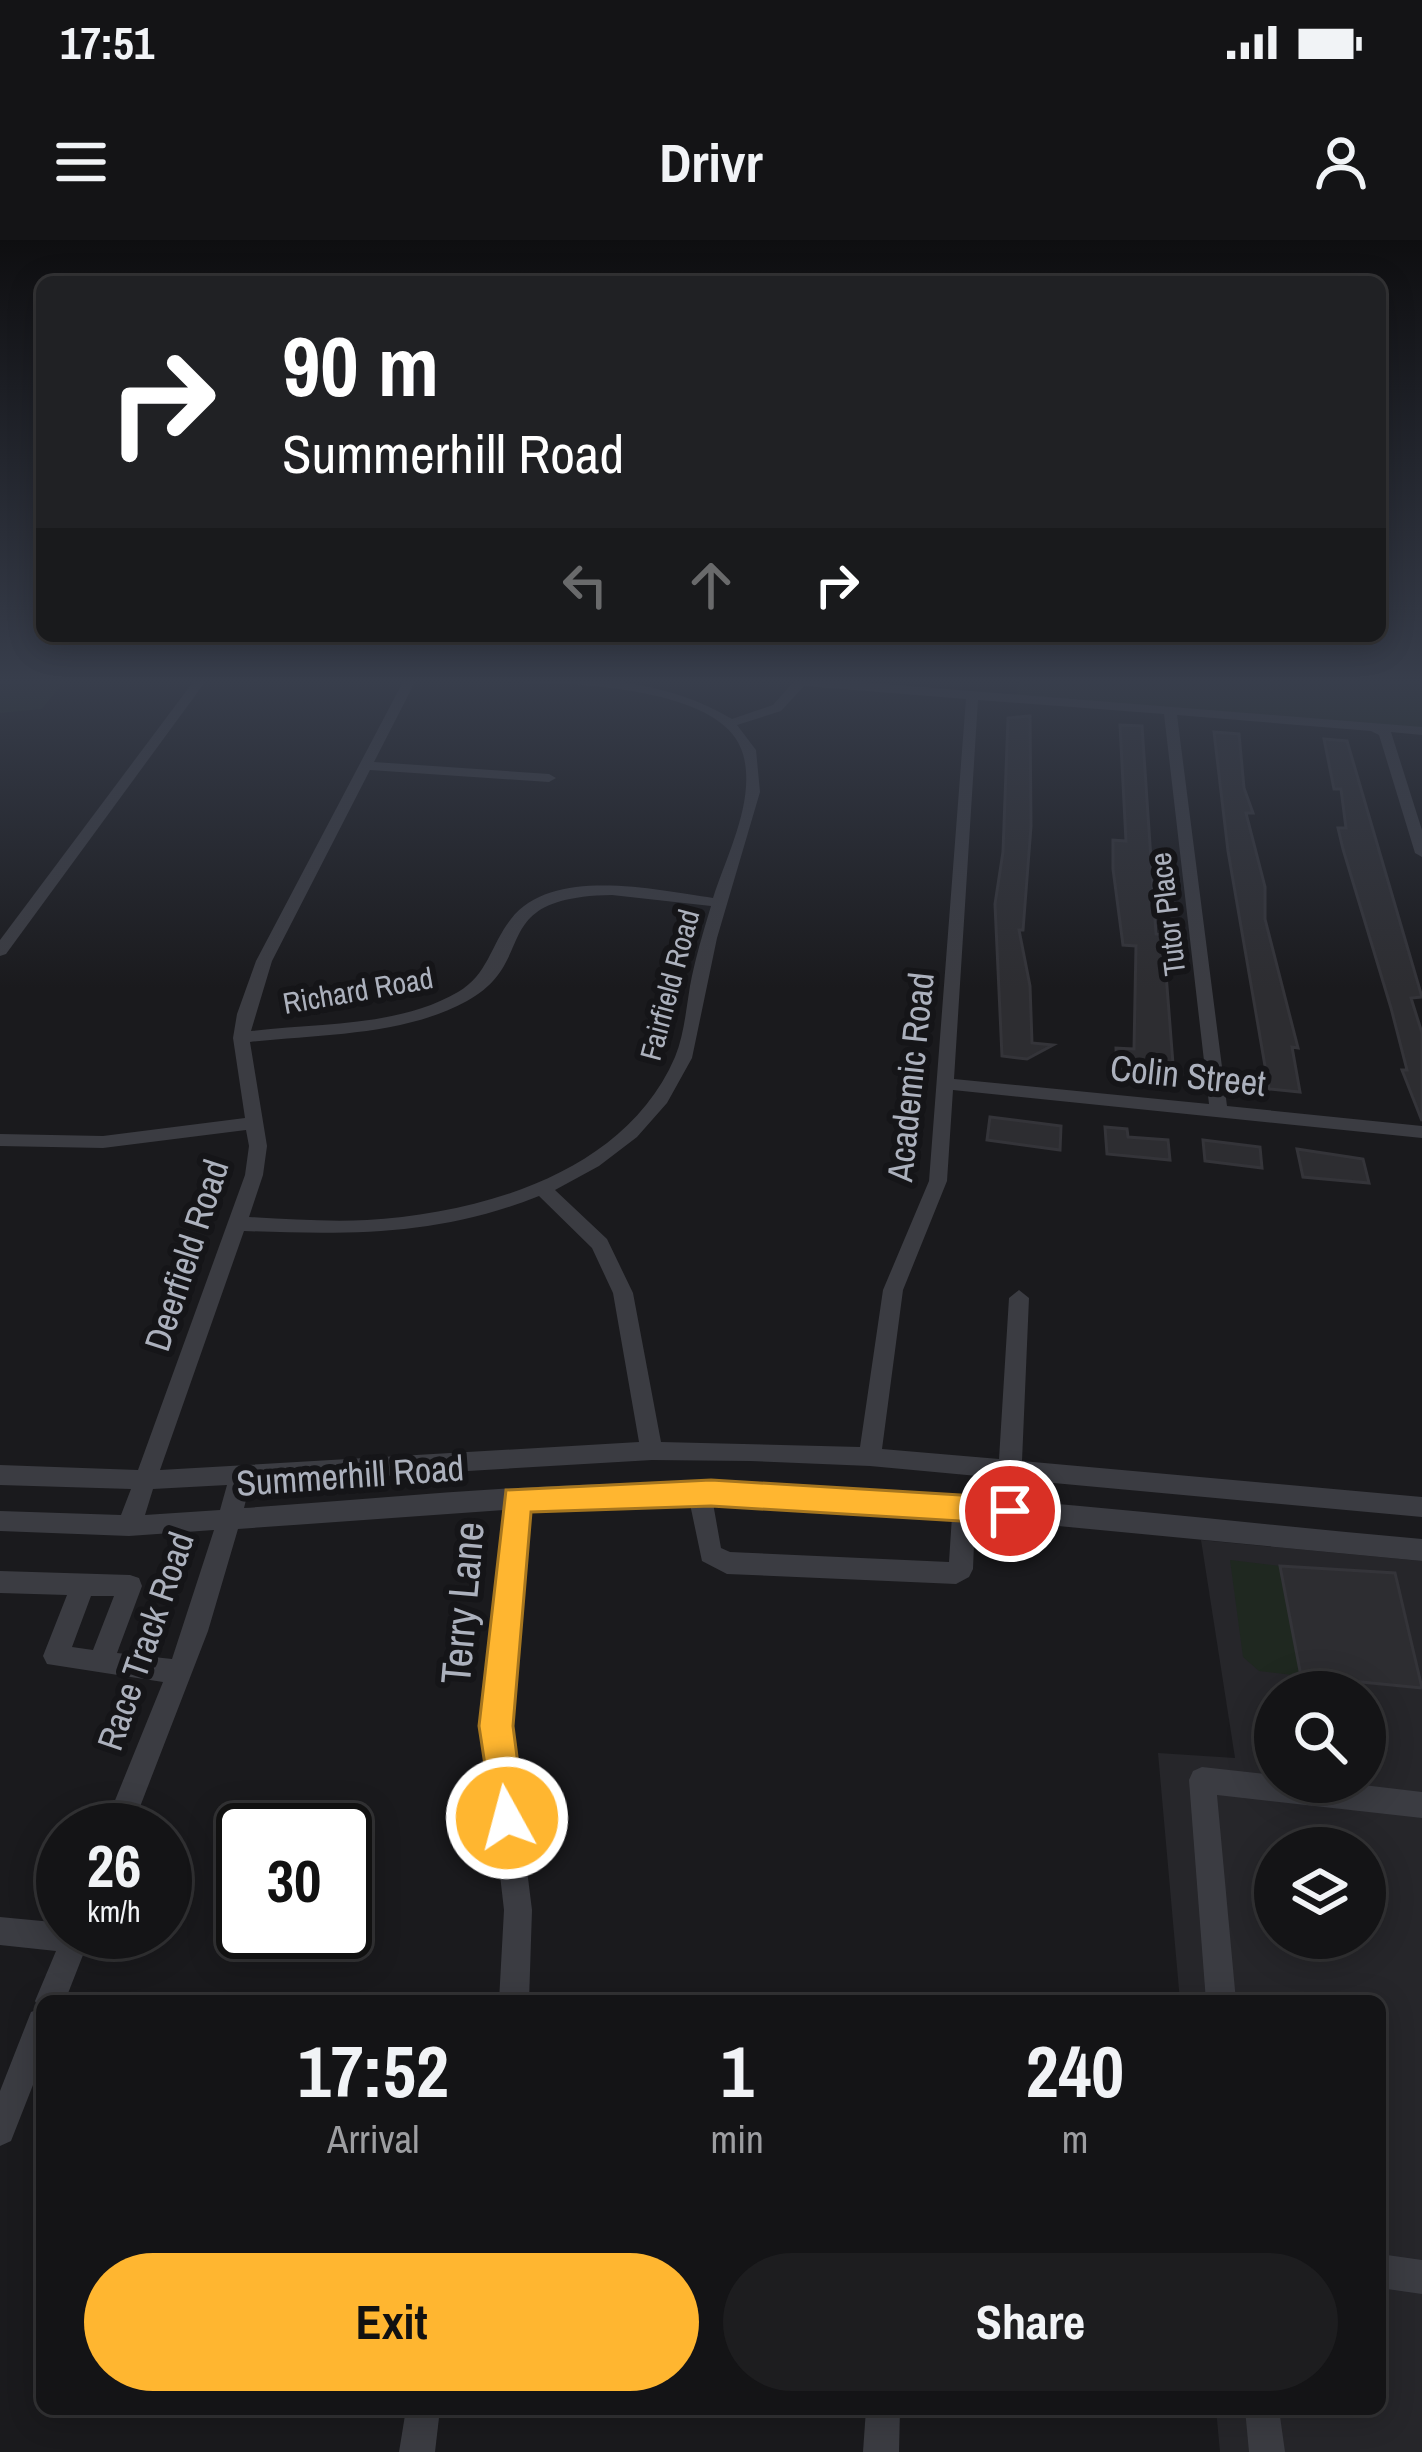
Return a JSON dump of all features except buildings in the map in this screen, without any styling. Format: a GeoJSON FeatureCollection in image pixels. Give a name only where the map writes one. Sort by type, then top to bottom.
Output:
{"type":"FeatureCollection","features":[{"type":"Feature","properties":{"kind":"street"},"geometry":{"type":"LineString","coordinates":[[0,951],[126,781]]}},
{"type":"Feature","properties":{"kind":"street","name":"Deerfield Road"},"geometry":{"type":"LineString","coordinates":[[129,1526],[254,1175],[254,1123],[241,1038],[264,961],[359,781]]}},
{"type":"Feature","properties":{"kind":"street","name":"Fairfield Road"},"geometry":{"type":"LineString","coordinates":[[238,1223],[405,1224],[476,1210],[542,1187],[621,1138],[672,1080],[688,1040],[755,781]]}},
{"type":"Feature","properties":{"kind":"street","name":"Academic Road"},"geometry":{"type":"LineString","coordinates":[[870,1456],[892,1290],[938,1181],[967,781]]}},
{"type":"Feature","properties":{"kind":"street","name":"Tutor Place"},"geometry":{"type":"LineString","coordinates":[[1179,781],[1219,1110]]}},
{"type":"Feature","properties":{"kind":"street"},"geometry":{"type":"LineString","coordinates":[[1399,781],[1422,853]]}},
{"type":"Feature","properties":{"kind":"street","name":"Richard Road"},"geometry":{"type":"LineString","coordinates":[[241,1038],[408,1016],[453,1002],[493,974],[524,913],[559,895],[604,891],[721,903]]}},
{"type":"Feature","properties":{"kind":"street","name":"Colin Street"},"geometry":{"type":"LineString","coordinates":[[947,1084],[1422,1132]]}},
{"type":"Feature","properties":{"kind":"street"},"geometry":{"type":"LineString","coordinates":[[0,1140],[103,1142],[254,1123]]}},
{"type":"Feature","properties":{"kind":"street"},"geometry":{"type":"LineString","coordinates":[[542,1187],[600,1244],[622,1293],[652,1451]]}},
{"type":"Feature","properties":{"kind":"street"},"geometry":{"type":"LineString","coordinates":[[1010,1469],[1019,1298]]}},
{"type":"Feature","properties":{"kind":"street","name":"Summerhill Road"},"geometry":{"type":"LineString","coordinates":[[0,1474],[147,1480],[241,1477],[652,1451],[870,1456],[1422,1507]]}},
{"type":"Feature","properties":{"kind":"street","name":"Race Track Road"},"geometry":{"type":"LineString","coordinates":[[128,1803],[179,1672],[241,1477]]}},
{"type":"Feature","properties":{"kind":"street"},"geometry":{"type":"LineString","coordinates":[[700,1493],[710,1554],[727,1563],[956,1573],[961,1569],[964,1507]]}},
{"type":"Feature","properties":{"kind":"street","name":"Summerhill Road"},"geometry":{"type":"LineString","coordinates":[[0,1521],[129,1526],[517,1499],[700,1493],[964,1507],[1420,1557]]}},
{"type":"Feature","properties":{"kind":"street","name":"Terry Lane"},"geometry":{"type":"LineString","coordinates":[[514,1995],[518,1910],[496,1726],[517,1499]]}},
{"type":"Feature","properties":{"kind":"street"},"geometry":{"type":"LineString","coordinates":[[0,1582],[130,1586],[101,1663]]}},
{"type":"Feature","properties":{"kind":"street"},"geometry":{"type":"LineString","coordinates":[[82,1584],[56,1656],[179,1672]]}},
{"type":"Feature","properties":{"kind":"street"},"geometry":{"type":"LineString","coordinates":[[1220,1995],[1202,1780],[1422,1804]]}},
{"type":"Feature","properties":{"kind":"street"},"geometry":{"type":"LineString","coordinates":[[0,1931],[36,1933]]}},
{"type":"Feature","properties":{"kind":"street"},"geometry":{"type":"LineString","coordinates":[[52,1995],[67,1959]]}},
{"type":"Feature","properties":{"kind":"street"},"geometry":{"type":"LineString","coordinates":[[0,2130],[36,2038]]}},
{"type":"Feature","properties":{"kind":"street"},"geometry":{"type":"LineString","coordinates":[[1386,2272],[1422,2277]]}},
{"type":"Feature","properties":{"kind":"street"},"geometry":{"type":"LineString","coordinates":[[417,2452],[422,2415]]}},
{"type":"Feature","properties":{"kind":"street"},"geometry":{"type":"LineString","coordinates":[[881,2452],[884,2415]]}},
{"type":"Feature","properties":{"kind":"street"},"geometry":{"type":"LineString","coordinates":[[1263,2415],[1267,2452]]}},
{"type":"Feature","properties":{"kind":"shaded area"},"geometry":{"type":"Polygon","coordinates":[[[1201,1540],[1422,1561],[1422,2452],[1220,2452],[1217,2415],[1386,2415],[1386,1995],[1179,1995],[1158,1753],[1235,1758],[1201,1540]]]}},
{"type":"Feature","properties":{"kind":"shaded area"},"geometry":{"type":"Polygon","coordinates":[[[1230,1560],[1280,1566],[1300,1671],[1259,1671],[1243,1657],[1230,1560]]]}},
{"type":"Feature","properties":{"kind":"route"},"geometry":{"type":"LineString","coordinates":[[507,1818],[496,1726],[509,1629],[517,1499],[711,1493],[877,1499],[1010,1511]]}}]}
